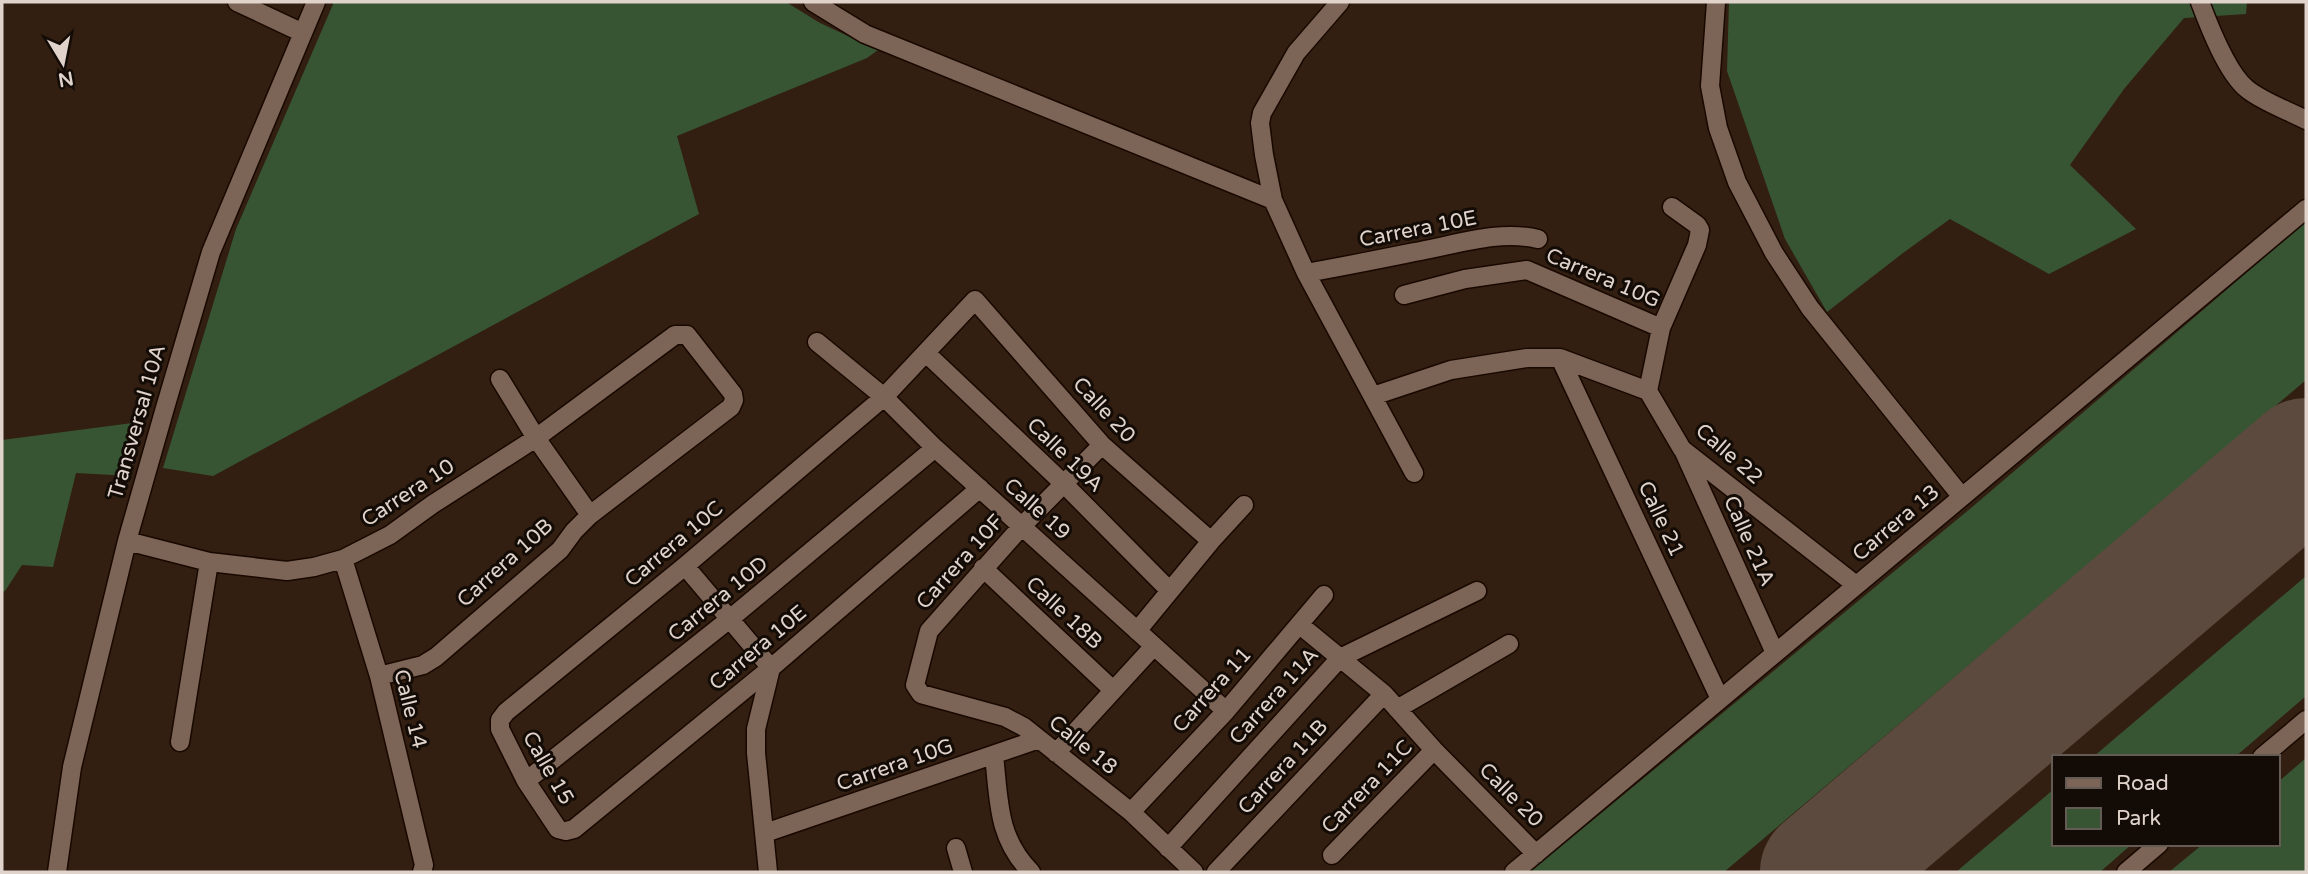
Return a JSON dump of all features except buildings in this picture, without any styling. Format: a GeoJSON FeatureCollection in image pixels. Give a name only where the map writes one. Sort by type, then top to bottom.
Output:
{"type":"FeatureCollection","features":[{"type":"Feature","properties":{"kind":"street"},"geometry":{"type":"LineString","coordinates":[[237,2],[303,33]]}},
{"type":"Feature","properties":{"kind":"street","name":"Transversal 10A"},"geometry":{"type":"LineString","coordinates":[[57,872],[72,767],[127,541],[211,252],[316,2]]}},
{"type":"Feature","properties":{"kind":"street"},"geometry":{"type":"LineString","coordinates":[[813,2],[866,34],[1273,200]]}},
{"type":"Feature","properties":{"kind":"street"},"geometry":{"type":"LineString","coordinates":[[1339,2],[1296,53],[1262,113],[1260,123],[1264,155],[1273,200],[1307,273],[1414,473]]}},
{"type":"Feature","properties":{"kind":"street"},"geometry":{"type":"LineString","coordinates":[[1716,2],[1710,86],[1718,128],[1737,182],[1774,253],[1810,308],[1962,498]]}},
{"type":"Feature","properties":{"kind":"street"},"geometry":{"type":"LineString","coordinates":[[2200,2],[2212,33],[2240,83],[2250,92],[2306,120]]}},
{"type":"Feature","properties":{"kind":"street"},"geometry":{"type":"LineString","coordinates":[[1373,396],[1462,368],[1527,358],[1560,358],[1648,391],[1661,328],[1698,245],[1697,225],[1672,207]]}},
{"type":"Feature","properties":{"kind":"street","name":"Carrera 13"},"geometry":{"type":"LineString","coordinates":[[1514,872],[2306,209]]}},
{"type":"Feature","properties":{"kind":"street","name":"Carrera 10E"},"geometry":{"type":"LineString","coordinates":[[1307,273],[1499,237],[1527,236],[1538,239]]}},
{"type":"Feature","properties":{"kind":"street","name":"Carrera 10G"},"geometry":{"type":"LineString","coordinates":[[1404,295],[1465,279],[1527,270],[1661,328]]}},
{"type":"Feature","properties":{"kind":"street","name":"Carrera 10C"},"geometry":{"type":"LineString","coordinates":[[500,729],[500,720],[506,712],[685,566],[884,397],[975,300]]}},
{"type":"Feature","properties":{"kind":"street","name":"Calle 20"},"geometry":{"type":"LineString","coordinates":[[975,300],[1102,444],[1211,541]]}},
{"type":"Feature","properties":{"kind":"street","name":"Carrera 10"},"geometry":{"type":"LineString","coordinates":[[127,541],[209,562],[287,571],[343,559],[390,535],[536,438],[676,335]]}},
{"type":"Feature","properties":{"kind":"street","name":"Carrera 10B"},"geometry":{"type":"LineString","coordinates":[[379,676],[423,665],[436,657],[560,550],[590,515],[731,407],[733,394],[687,335],[676,335]]}},
{"type":"Feature","properties":{"kind":"street","name":"Calle 19"},"geometry":{"type":"LineString","coordinates":[[817,342],[884,397],[935,448],[1226,711]]}},
{"type":"Feature","properties":{"kind":"street","name":"Calle 19A"},"geometry":{"type":"LineString","coordinates":[[926,354],[1064,484],[1170,591]]}},
{"type":"Feature","properties":{"kind":"street","name":"Calle 21"},"geometry":{"type":"LineString","coordinates":[[1560,358],[1720,699]]}},
{"type":"Feature","properties":{"kind":"street"},"geometry":{"type":"LineString","coordinates":[[500,379],[536,438],[590,515]]}},
{"type":"Feature","properties":{"kind":"street","name":"Calle 22"},"geometry":{"type":"LineString","coordinates":[[1648,391],[1682,449],[1857,584]]}},
{"type":"Feature","properties":{"kind":"street","name":"Carrera 10F"},"geometry":{"type":"LineString","coordinates":[[921,694],[915,685],[929,631],[1022,526],[1102,444]]}},
{"type":"Feature","properties":{"kind":"street","name":"Carrera 10D"},"geometry":{"type":"LineString","coordinates":[[526,781],[731,618],[935,448]]}},
{"type":"Feature","properties":{"kind":"street","name":"Calle 21A"},"geometry":{"type":"LineString","coordinates":[[1682,449],[1775,653]]}},
{"type":"Feature","properties":{"kind":"street","name":"Carrera 10E"},"geometry":{"type":"LineString","coordinates":[[558,829],[574,830],[771,668],[980,488]]}},
{"type":"Feature","properties":{"kind":"street"},"geometry":{"type":"LineString","coordinates":[[1138,631],[1244,505]]}},
{"type":"Feature","properties":{"kind":"street","name":"Calle 14"},"geometry":{"type":"LineString","coordinates":[[343,559],[379,676],[424,865],[422,872]]}},
{"type":"Feature","properties":{"kind":"street"},"geometry":{"type":"LineString","coordinates":[[180,742],[209,562]]}},
{"type":"Feature","properties":{"kind":"street"},"geometry":{"type":"LineString","coordinates":[[685,566],[771,668],[756,729],[768,872]]}},
{"type":"Feature","properties":{"kind":"street","name":"Calle 18B"},"geometry":{"type":"LineString","coordinates":[[984,568],[1113,690]]}},
{"type":"Feature","properties":{"kind":"street","name":"Carrera 11A"},"geometry":{"type":"LineString","coordinates":[[1168,848],[1340,658],[1477,591]]}},
{"type":"Feature","properties":{"kind":"street","name":"Carrera 11"},"geometry":{"type":"LineString","coordinates":[[1131,813],[1226,711],[1324,595]]}},
{"type":"Feature","properties":{"kind":"street","name":"Calle 20"},"geometry":{"type":"LineString","coordinates":[[1300,625],[1384,694],[1434,750],[1536,854]]}},
{"type":"Feature","properties":{"kind":"street"},"geometry":{"type":"LineString","coordinates":[[1397,709],[1508,644]]}},
{"type":"Feature","properties":{"kind":"street"},"geometry":{"type":"LineString","coordinates":[[1056,753],[1154,646]]}},
{"type":"Feature","properties":{"kind":"street","name":"Calle 18"},"geometry":{"type":"LineString","coordinates":[[921,694],[1014,720],[1131,813],[1194,872]]}},
{"type":"Feature","properties":{"kind":"street","name":"Carrera 11B"},"geometry":{"type":"LineString","coordinates":[[1216,872],[1384,694]]}},
{"type":"Feature","properties":{"kind":"street"},"geometry":{"type":"LineString","coordinates":[[2264,755],[2306,720]]}},
{"type":"Feature","properties":{"kind":"street","name":"Calle 15"},"geometry":{"type":"LineString","coordinates":[[500,729],[526,781],[558,829]]}},
{"type":"Feature","properties":{"kind":"street","name":"Carrera 10G"},"geometry":{"type":"LineString","coordinates":[[765,833],[1039,739]]}},
{"type":"Feature","properties":{"kind":"street","name":"Carrera 11C"},"geometry":{"type":"LineString","coordinates":[[1332,855],[1434,750]]}},
{"type":"Feature","properties":{"kind":"street"},"geometry":{"type":"LineString","coordinates":[[995,755],[1003,831],[1014,852],[1031,872]]}},
{"type":"Feature","properties":{"kind":"street"},"geometry":{"type":"LineString","coordinates":[[2126,872],[2157,846]]}},
{"type":"Feature","properties":{"kind":"street"},"geometry":{"type":"LineString","coordinates":[[956,848],[963,872]]}},
{"type":"Feature","properties":{"kind":"green space"},"geometry":{"type":"Polygon","coordinates":[[[334,2],[786,2],[820,23],[878,50],[867,58],[677,136],[699,214],[213,476],[163,468],[236,229],[334,2]]]}},
{"type":"Feature","properties":{"kind":"green space"},"geometry":{"type":"Polygon","coordinates":[[[1729,2],[2247,2],[2246,14],[2184,18],[2124,89],[2070,165],[2136,229],[2049,274],[1950,219],[1827,312],[1785,239],[1727,71],[1729,2]]]}},
{"type":"Feature","properties":{"kind":"green space"},"geometry":{"type":"Polygon","coordinates":[[[2306,222],[2306,380],[1724,872],[1530,872],[1971,508],[2306,222]]]}},
{"type":"Feature","properties":{"kind":"green space"},"geometry":{"type":"Polygon","coordinates":[[[140,422],[131,476],[76,473],[53,567],[22,565],[2,592],[2,440],[140,422]]]}},
{"type":"Feature","properties":{"kind":"green space"},"geometry":{"type":"Polygon","coordinates":[[[2306,576],[2306,696],[2237,755],[2095,755],[2306,576]]]}},
{"type":"Feature","properties":{"kind":"green space"},"geometry":{"type":"Polygon","coordinates":[[[2306,758],[2306,872],[2169,872],[2201,846],[2280,846],[2280,780],[2306,758]]]}},
{"type":"Feature","properties":{"kind":"green space"},"geometry":{"type":"Polygon","coordinates":[[[2052,791],[2052,846],[2130,846],[2100,872],[1956,872],[2052,791]]]}},
{"type":"Feature","properties":{"kind":"runway"},"geometry":{"type":"LineString","coordinates":[[1824,872],[2306,462]]}}]}
